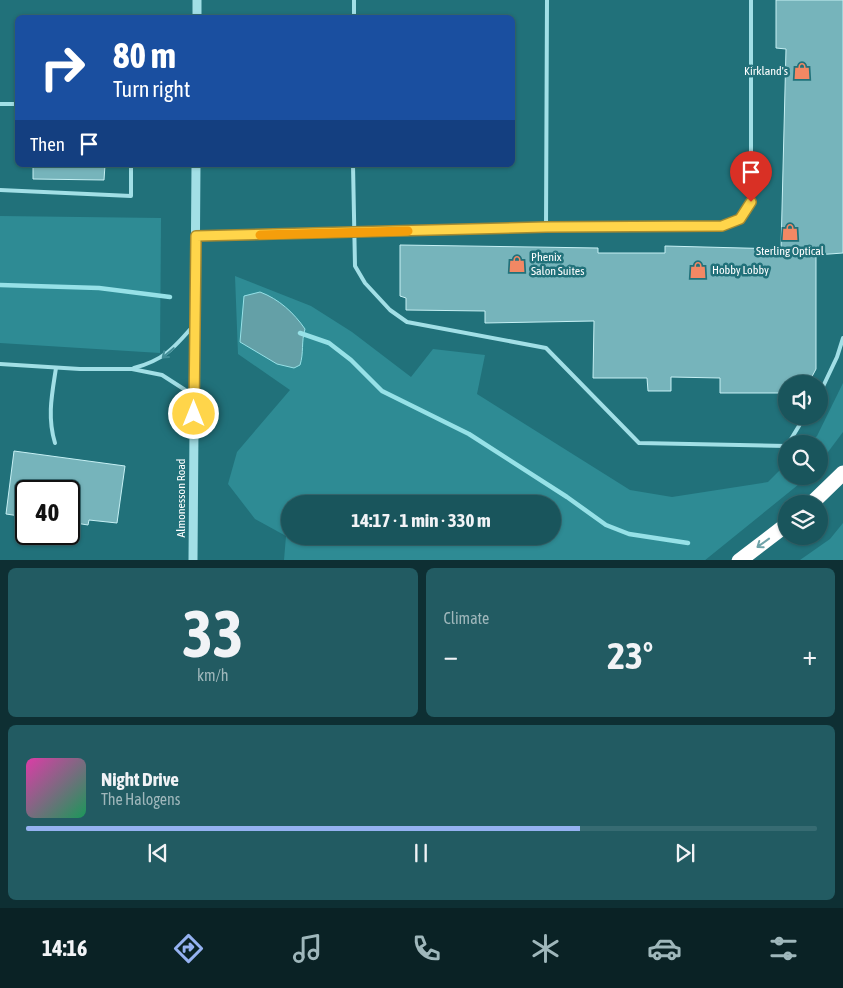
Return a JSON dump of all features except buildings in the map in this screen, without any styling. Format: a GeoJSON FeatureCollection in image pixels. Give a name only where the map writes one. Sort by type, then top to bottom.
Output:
{"type":"FeatureCollection","features":[{"type":"Feature","properties":{"kind":"highway"},"geometry":{"type":"LineString","coordinates":[[821,495],[843,473]]}},
{"type":"Feature","properties":{"kind":"highway"},"geometry":{"type":"LineString","coordinates":[[739,560],[778,531]]}},
{"type":"Feature","properties":{"kind":"street"},"geometry":{"type":"LineString","coordinates":[[197,0],[197,15]]}},
{"type":"Feature","properties":{"kind":"street","name":"Almonesson Road"},"geometry":{"type":"LineString","coordinates":[[194,560],[196,167]]}},
{"type":"Feature","properties":{"kind":"lane"},"geometry":{"type":"LineString","coordinates":[[354,0],[354,15]]}},
{"type":"Feature","properties":{"kind":"lane"},"geometry":{"type":"LineString","coordinates":[[546,227],[547,0]]}},
{"type":"Feature","properties":{"kind":"lane"},"geometry":{"type":"LineString","coordinates":[[196,236],[546,227],[722,226],[740,219],[751,202],[751,0]]}},
{"type":"Feature","properties":{"kind":"lane"},"geometry":{"type":"LineString","coordinates":[[0,110],[0,104],[15,104]]}},
{"type":"Feature","properties":{"kind":"lane"},"geometry":{"type":"LineString","coordinates":[[0,190],[131,196],[131,167]]}},
{"type":"Feature","properties":{"kind":"lane"},"geometry":{"type":"LineString","coordinates":[[353,167],[355,266],[365,283],[396,316],[407,322],[546,348],[640,443],[778,445]]}},
{"type":"Feature","properties":{"kind":"lane"},"geometry":{"type":"LineString","coordinates":[[132,369],[159,360],[171,351],[195,324]]}},
{"type":"Feature","properties":{"kind":"lane"},"geometry":{"type":"LineString","coordinates":[[828,376],[843,338]]}},
{"type":"Feature","properties":{"kind":"lane"},"geometry":{"type":"LineString","coordinates":[[0,364],[56,368],[132,369],[162,375],[194,396]]}},
{"type":"Feature","properties":{"kind":"lane"},"geometry":{"type":"LineString","coordinates":[[55,443],[50,429],[50,407],[56,368]]}},
{"type":"Feature","properties":{"kind":"shaded area"},"geometry":{"type":"Polygon","coordinates":[[[0,216],[161,218],[160,353],[0,343],[0,216]]]}},
{"type":"Feature","properties":{"kind":"shaded area"},"geometry":{"type":"Polygon","coordinates":[[[235,276],[311,306],[352,332],[411,377],[433,349],[485,355],[477,394],[630,490],[672,497],[768,482],[778,472],[778,485],[798,485],[786,495],[778,495],[778,501],[705,560],[284,560],[285,545],[561,545],[561,495],[281,495],[281,533],[255,519],[228,484],[237,452],[290,390],[238,354],[235,276]]]}},
{"type":"Feature","properties":{"kind":"shaded area"},"geometry":{"type":"Polygon","coordinates":[[[260,292],[274,298],[286,307],[305,329],[300,365],[294,368],[277,364],[240,342],[244,296],[260,292]]]}},
{"type":"Feature","properties":{"kind":"shaded area"},"geometry":{"type":"Polygon","coordinates":[[[843,383],[843,432],[828,452],[828,435],[817,435],[822,425],[828,425],[828,414],[843,383]]]}},
{"type":"Feature","properties":{"kind":"shaded area"},"geometry":{"type":"Polygon","coordinates":[[[843,523],[843,560],[800,560],[821,545],[828,545],[830,539],[843,523]]]}},
{"type":"Feature","properties":{"kind":"waterway"},"geometry":{"type":"LineString","coordinates":[[0,285],[99,288],[170,297]]}},
{"type":"Feature","properties":{"kind":"waterway"},"geometry":{"type":"LineString","coordinates":[[300,333],[329,343],[351,360],[382,391],[469,434],[567,497],[606,525],[629,534],[688,543]]}},
{"type":"Feature","properties":{"kind":"slow traffic"},"geometry":{"type":"LineString","coordinates":[[260,235],[408,231]]}},
{"type":"Feature","properties":{"kind":"place","name":"Kirkland's"},"geometry":{"type":"Point","coordinates":[802,71]}},
{"type":"Feature","properties":{"kind":"place","name":"Sterling Optical"},"geometry":{"type":"Point","coordinates":[790,232]}},
{"type":"Feature","properties":{"kind":"place","name":"Phenix Salon Suites"},"geometry":{"type":"Point","coordinates":[517,264]}},
{"type":"Feature","properties":{"kind":"place","name":"Hobby Lobby"},"geometry":{"type":"Point","coordinates":[698,270]}},
{"type":"Feature","properties":{"kind":"route"},"geometry":{"type":"LineString","coordinates":[[194,414],[196,236],[546,227],[722,226],[740,219],[751,202]]}}]}
